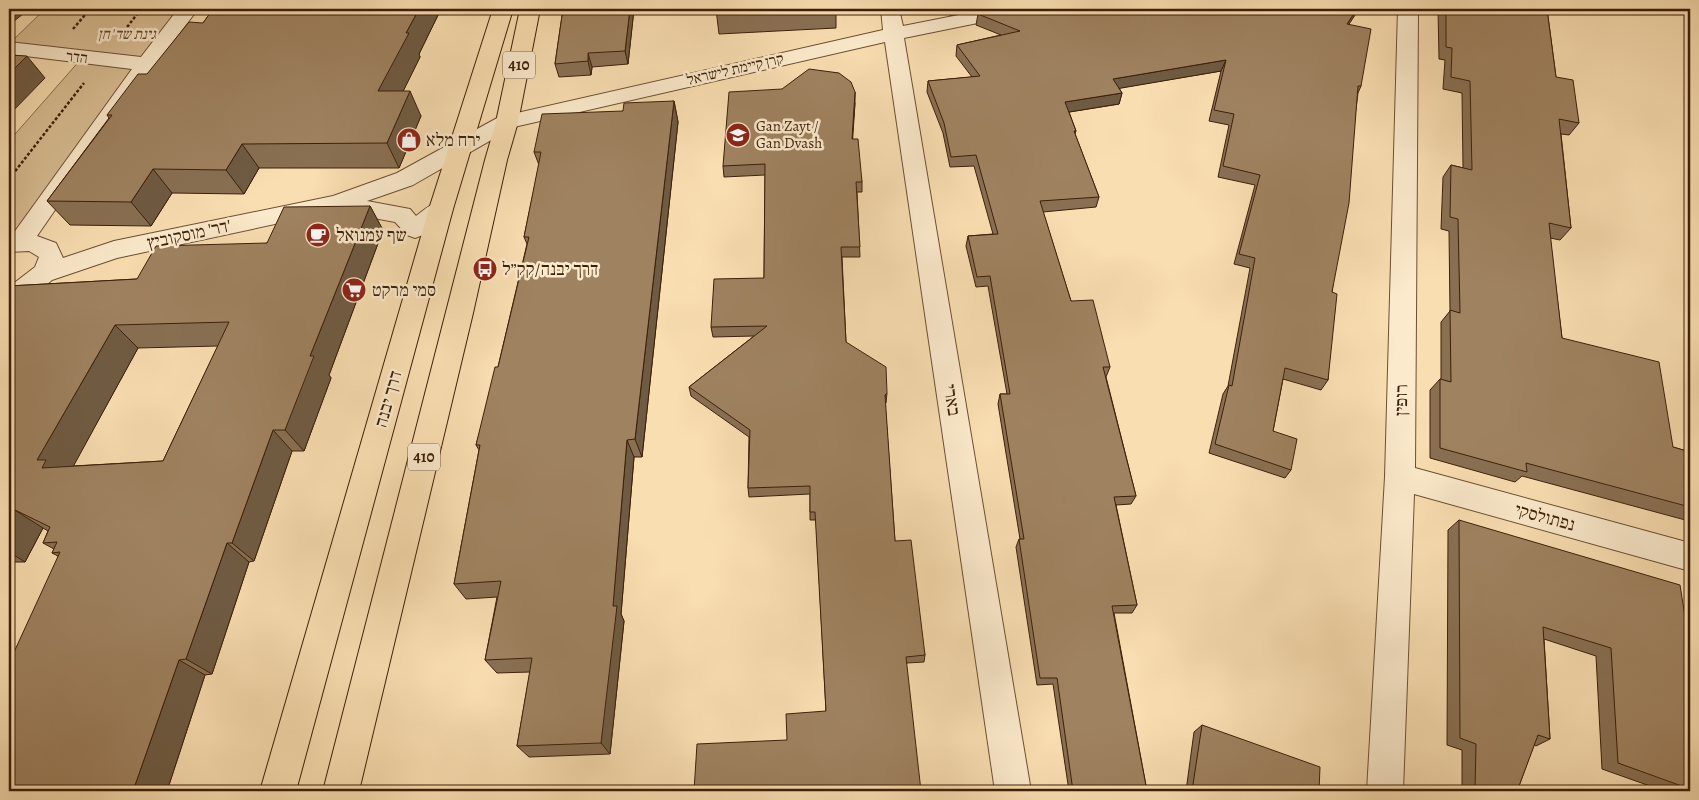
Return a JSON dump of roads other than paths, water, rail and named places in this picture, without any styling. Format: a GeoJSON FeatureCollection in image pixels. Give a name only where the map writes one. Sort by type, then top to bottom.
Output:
{"type":"FeatureCollection","features":[{"type":"Feature","properties":{"kind":"main road","name":"דרך יבנה"},"geometry":{"type":"LineString","coordinates":[[278,791],[441,209],[503,9]]}},
{"type":"Feature","properties":{"kind":"main road","name":"410"},"geometry":{"type":"LineString","coordinates":[[342,791],[496,160],[507,122],[530,9]]}},
{"type":"Feature","properties":{"kind":"street"},"geometry":{"type":"LineString","coordinates":[[14,242],[188,9]]}},
{"type":"Feature","properties":{"kind":"street","name":"קרן קיימת לישראל"},"geometry":{"type":"LineString","coordinates":[[460,149],[507,122],[892,21],[1017,9]]}},
{"type":"Feature","properties":{"kind":"street","name":"רופין"},"geometry":{"type":"LineString","coordinates":[[1385,791],[1400,477],[1408,9]]}},
{"type":"Feature","properties":{"kind":"street","name":"בארי"},"geometry":{"type":"LineString","coordinates":[[892,21],[1013,791]]}},
{"type":"Feature","properties":{"kind":"street","name":"הדר"},"geometry":{"type":"LineString","coordinates":[[9,48],[146,64]]}},
{"type":"Feature","properties":{"kind":"street","name":"דר' מוסקוביץ'"},"geometry":{"type":"LineString","coordinates":[[45,272],[114,250],[336,203],[405,179],[460,149]]}},
{"type":"Feature","properties":{"kind":"street","name":"דר' מוסקוביץ'"},"geometry":{"type":"LineString","coordinates":[[336,203],[402,215],[415,229],[441,209]]}},
{"type":"Feature","properties":{"kind":"street"},"geometry":{"type":"LineString","coordinates":[[9,299],[35,284],[50,263],[50,254],[45,246],[27,241],[14,242]]}},
{"type":"Feature","properties":{"kind":"street","name":"נפתולסקי"},"geometry":{"type":"LineString","coordinates":[[1400,477],[1690,557]]}},
{"type":"Feature","properties":{"kind":"place","name":"Gan Zayt / Gan Dvash"},"geometry":{"type":"Point","coordinates":[738,135]}},
{"type":"Feature","properties":{"kind":"place","name":"ירח מלא"},"geometry":{"type":"Point","coordinates":[409,140]}},
{"type":"Feature","properties":{"kind":"place","name":"שף עמנואל"},"geometry":{"type":"Point","coordinates":[318,235]}},
{"type":"Feature","properties":{"kind":"place","name":"דרך יבנה/קק״ל"},"geometry":{"type":"Point","coordinates":[485,269]}},
{"type":"Feature","properties":{"kind":"place","name":"סמי מרקט"},"geometry":{"type":"Point","coordinates":[354,290]}},
{"type":"Feature","properties":{"kind":"park label","name":"גינת שד' חן"},"geometry":{"type":"Point","coordinates":[127,34]}}]}
